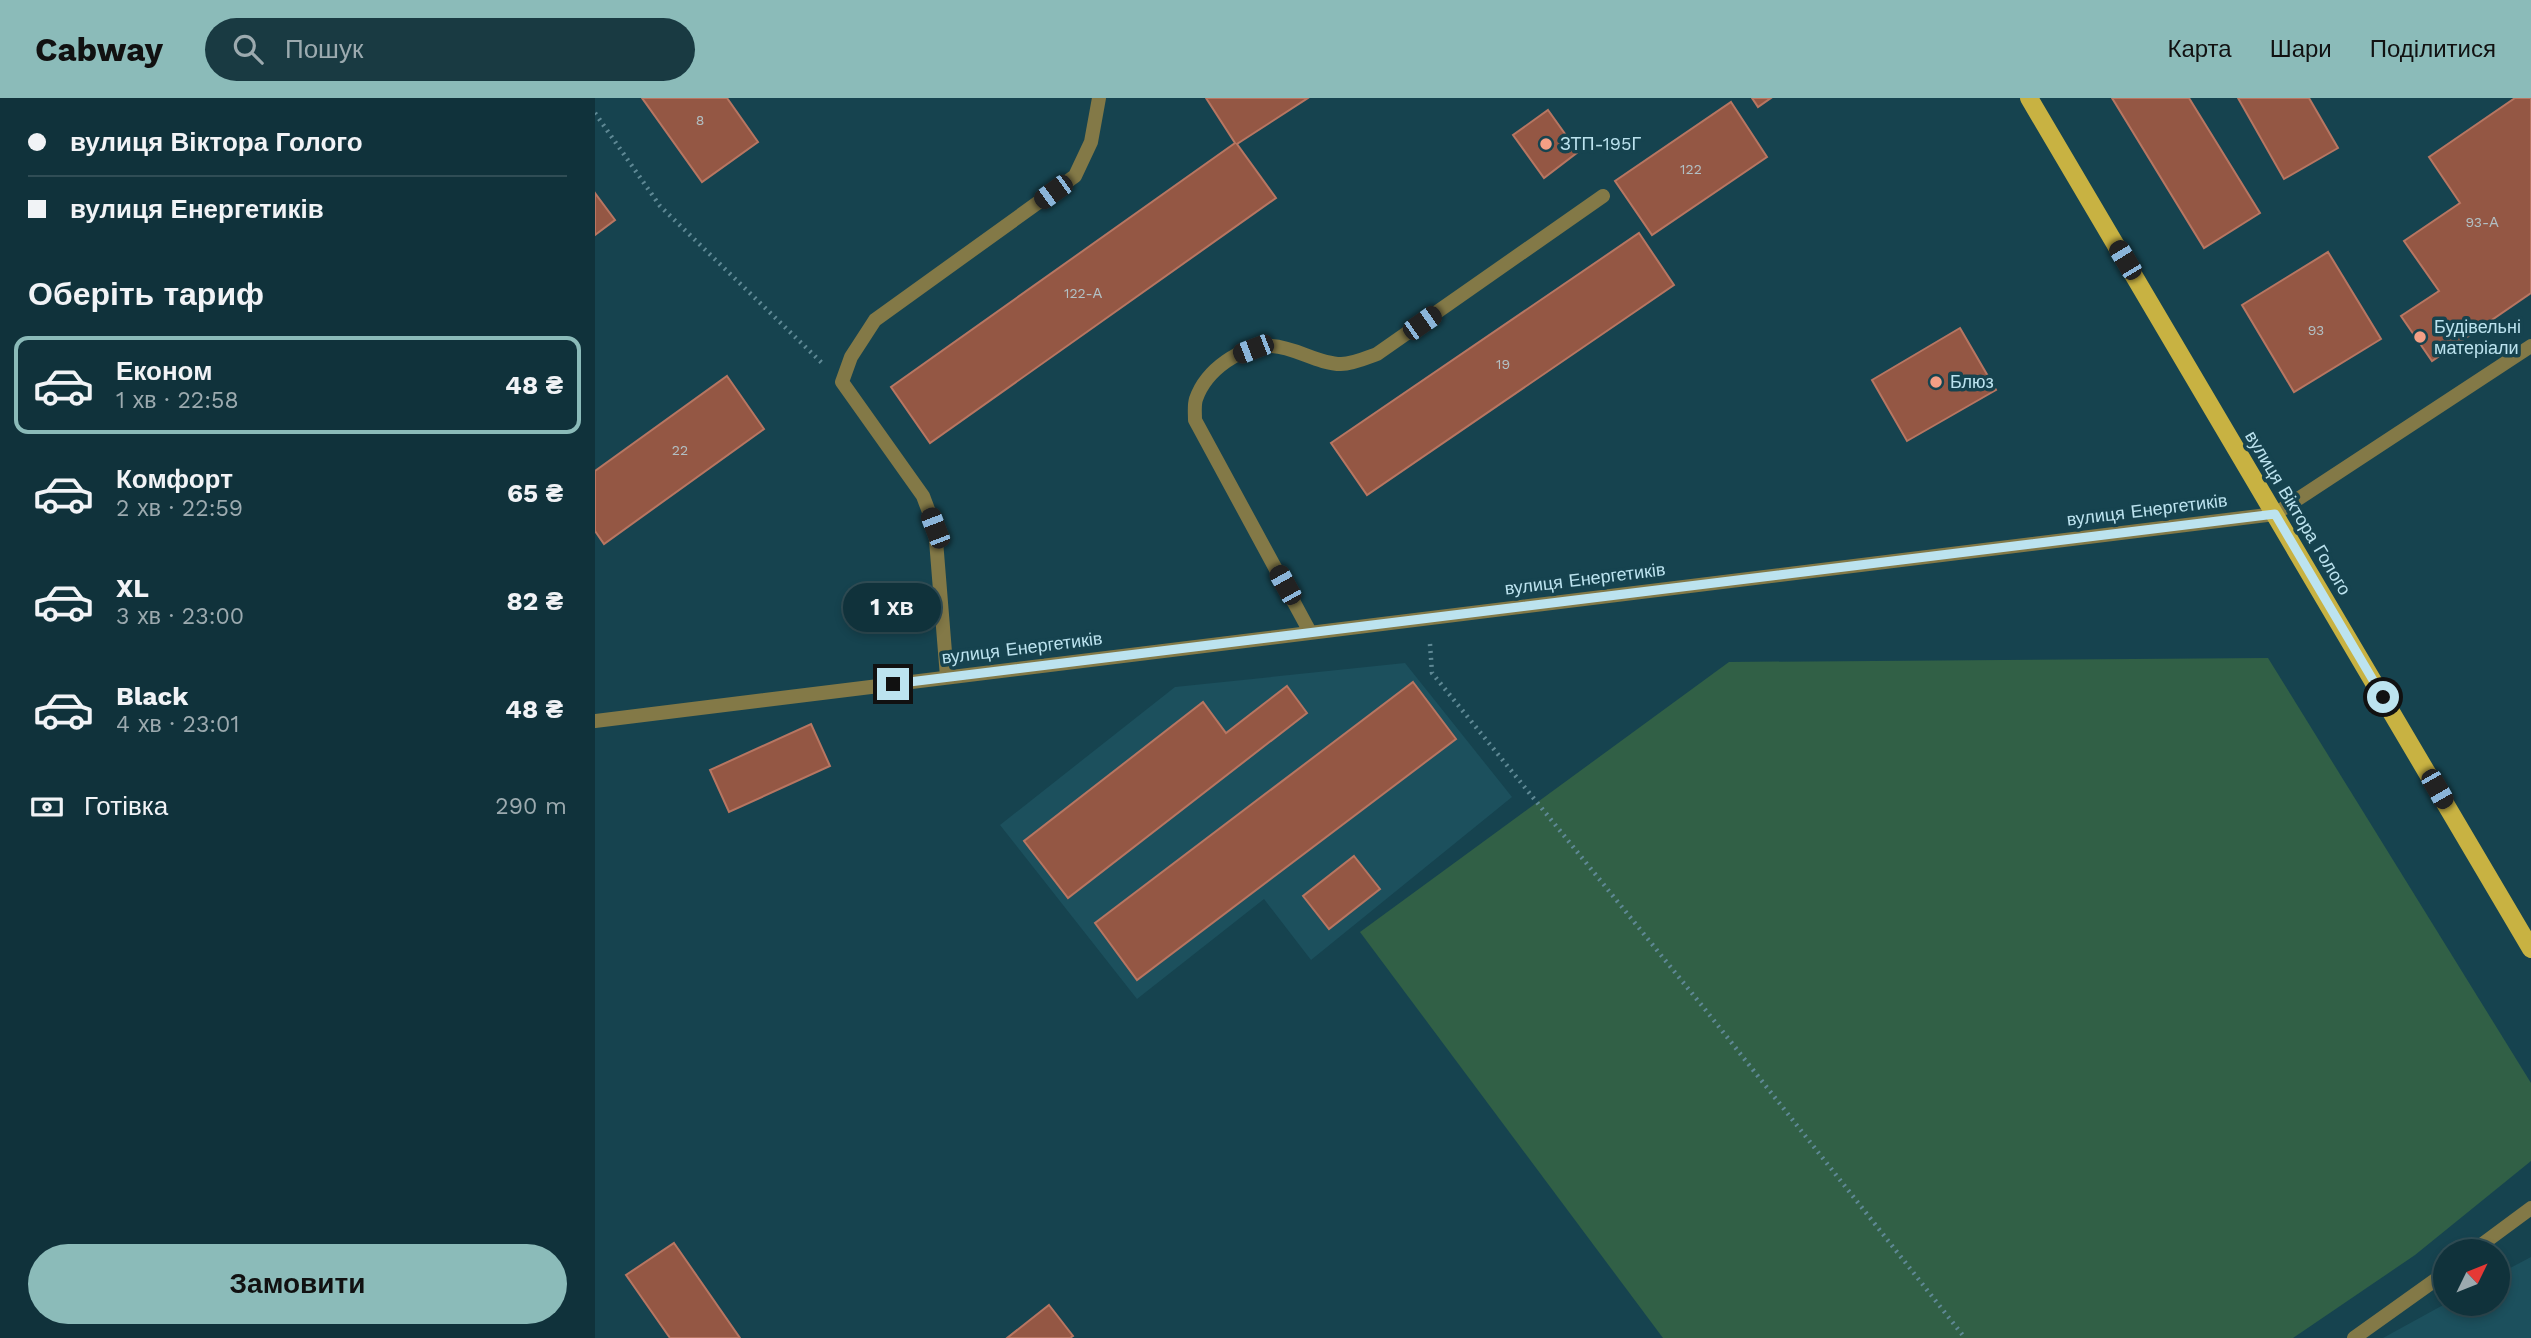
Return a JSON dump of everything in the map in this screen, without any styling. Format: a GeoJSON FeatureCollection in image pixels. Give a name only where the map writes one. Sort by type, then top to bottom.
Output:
{"type":"FeatureCollection","features":[{"type":"Feature","properties":{"kind":"main road","name":"вулиця Віктора Голого"},"geometry":{"type":"LineString","coordinates":[[2029,98],[2531,949]]}},
{"type":"Feature","properties":{"kind":"street"},"geometry":{"type":"LineString","coordinates":[[947,677],[935,528],[923,496],[842,382],[851,357],[875,320],[1075,176],[1091,142],[1099,98]]}},
{"type":"Feature","properties":{"kind":"street"},"geometry":{"type":"LineString","coordinates":[[1310,632],[1195,420],[1195,401],[1205,382],[1217,368],[1234,356],[1253,349],[1273,346],[1339,364],[1377,354],[1603,196]]}},
{"type":"Feature","properties":{"kind":"street","name":"вулиця Енергетиків"},"geometry":{"type":"LineString","coordinates":[[595,721],[2275,514],[2531,346]]}},
{"type":"Feature","properties":{"kind":"street"},"geometry":{"type":"LineString","coordinates":[[2489,1239],[2531,1208]]}},
{"type":"Feature","properties":{"kind":"street"},"geometry":{"type":"LineString","coordinates":[[2354,1338],[2433,1282]]}},
{"type":"Feature","properties":{"kind":"path"},"geometry":{"type":"LineString","coordinates":[[595,113],[660,206],[842,382]]}},
{"type":"Feature","properties":{"kind":"path"},"geometry":{"type":"LineString","coordinates":[[1428,617],[1432,673],[1721,1029],[1965,1338]]}},
{"type":"Feature","properties":{"kind":"shaded area"},"geometry":{"type":"Polygon","coordinates":[[[1405,663],[1512,797],[1311,960],[1264,899],[1137,999],[1000,825],[1175,687],[1405,663]]]}},
{"type":"Feature","properties":{"kind":"shaded area"},"geometry":{"type":"Polygon","coordinates":[[[2531,1257],[2531,1338],[2383,1338],[2433,1311],[2433,1316],[2510,1316],[2510,1268],[2531,1257]]]}},
{"type":"Feature","properties":{"kind":"green space"},"geometry":{"type":"Polygon","coordinates":[[[2268,658],[2531,1083],[2531,1161],[2415,1255],[2293,1338],[1663,1338],[1360,932],[1729,662],[2268,658]]]}},
{"type":"Feature","properties":{"kind":"building"},"geometry":{"type":"Polygon","coordinates":[[[642,98],[727,98],[758,142],[702,182],[642,98]]]}},
{"type":"Feature","properties":{"kind":"building"},"geometry":{"type":"Polygon","coordinates":[[[1206,98],[1308,98],[1237,144],[1276,198],[930,443],[891,387],[1235,143],[1206,98]]]}},
{"type":"Feature","properties":{"kind":"building"},"geometry":{"type":"Polygon","coordinates":[[[1752,98],[1771,98],[1758,107],[1752,98]]]}},
{"type":"Feature","properties":{"kind":"building"},"geometry":{"type":"Polygon","coordinates":[[[2112,98],[2189,98],[2260,213],[2204,248],[2112,98]]]}},
{"type":"Feature","properties":{"kind":"building"},"geometry":{"type":"Polygon","coordinates":[[[2238,98],[2309,98],[2338,148],[2284,179],[2238,98]]]}},
{"type":"Feature","properties":{"kind":"building"},"geometry":{"type":"Polygon","coordinates":[[[2515,98],[2531,98],[2531,293],[2432,361],[2401,316],[2439,291],[2404,241],[2460,203],[2429,157],[2515,98]]]}},
{"type":"Feature","properties":{"kind":"building"},"geometry":{"type":"Polygon","coordinates":[[[1731,102],[1767,157],[1652,235],[1615,181],[1731,102]]]}},
{"type":"Feature","properties":{"kind":"building","name":"ЗТП-195Г"},"geometry":{"type":"Polygon","coordinates":[[[1548,110],[1578,152],[1544,178],[1513,135],[1548,110]]]}},
{"type":"Feature","properties":{"kind":"building"},"geometry":{"type":"Polygon","coordinates":[[[595,193],[615,220],[595,235],[595,193]]]}},
{"type":"Feature","properties":{"kind":"building"},"geometry":{"type":"Polygon","coordinates":[[[1639,233],[1674,285],[1367,495],[1331,443],[1639,233]]]}},
{"type":"Feature","properties":{"kind":"building"},"geometry":{"type":"Polygon","coordinates":[[[2328,252],[2381,339],[2294,392],[2242,305],[2328,252]]]}},
{"type":"Feature","properties":{"kind":"building"},"geometry":{"type":"Polygon","coordinates":[[[1960,328],[1996,390],[1907,441],[1872,380],[1960,328]]]}},
{"type":"Feature","properties":{"kind":"building"},"geometry":{"type":"Polygon","coordinates":[[[727,376],[764,429],[604,544],[595,531],[595,471],[727,376]]]}},
{"type":"Feature","properties":{"kind":"building"},"geometry":{"type":"Polygon","coordinates":[[[1413,682],[1456,739],[1137,980],[1095,923],[1413,682]]]}},
{"type":"Feature","properties":{"kind":"building"},"geometry":{"type":"Polygon","coordinates":[[[1287,686],[1307,713],[1068,898],[1024,841],[1203,702],[1226,733],[1287,686]]]}},
{"type":"Feature","properties":{"kind":"building"},"geometry":{"type":"Polygon","coordinates":[[[811,724],[830,766],[729,812],[710,770],[811,724]]]}},
{"type":"Feature","properties":{"kind":"building"},"geometry":{"type":"Polygon","coordinates":[[[1354,856],[1380,889],[1329,929],[1303,896],[1354,856]]]}},
{"type":"Feature","properties":{"kind":"building"},"geometry":{"type":"Polygon","coordinates":[[[674,1243],[740,1338],[670,1338],[626,1275],[674,1243]]]}},
{"type":"Feature","properties":{"kind":"building"},"geometry":{"type":"Polygon","coordinates":[[[1049,1305],[1073,1336],[1007,1338],[1049,1305]]]}},
{"type":"Feature","properties":{"kind":"place","name":"ЗТП-195Г"},"geometry":{"type":"Point","coordinates":[1546,144]}},
{"type":"Feature","properties":{"kind":"place","name":"Будівельні матеріали"},"geometry":{"type":"Point","coordinates":[2420,337]}},
{"type":"Feature","properties":{"kind":"place","name":"Блюз"},"geometry":{"type":"Point","coordinates":[1936,382]}},
{"type":"Feature","properties":{"kind":"route"},"geometry":{"type":"LineString","coordinates":[[893,684],[2275,514],[2383,697]]}}]}
